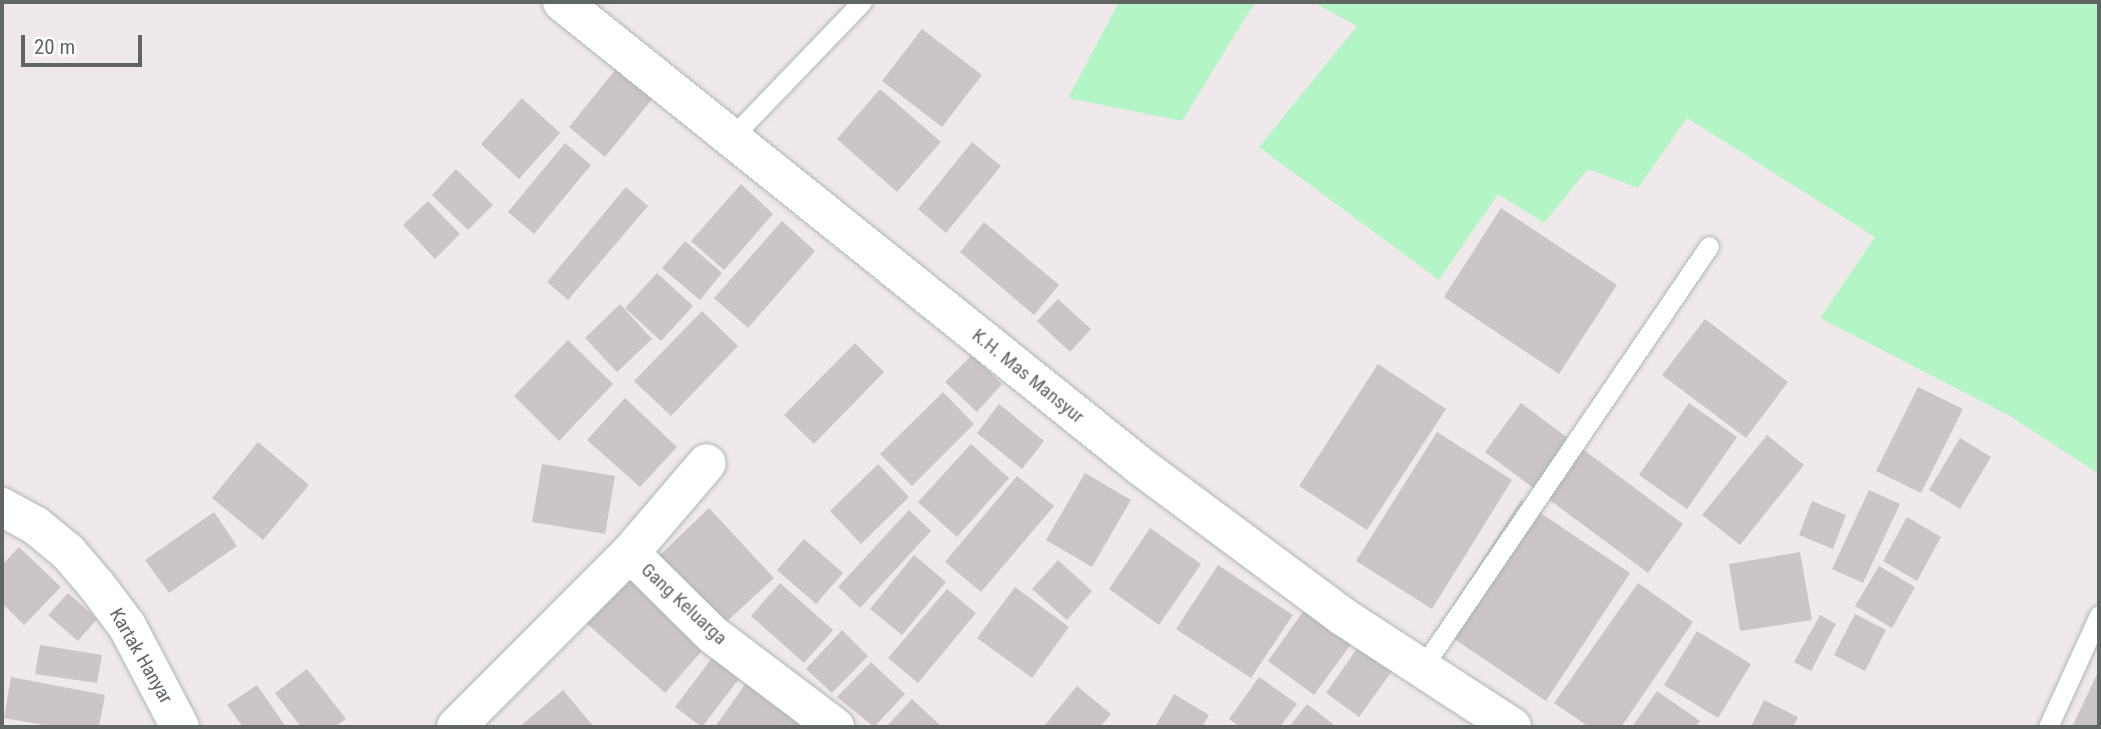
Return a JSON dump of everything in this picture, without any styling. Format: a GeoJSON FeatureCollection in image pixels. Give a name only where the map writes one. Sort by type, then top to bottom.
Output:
{"type":"FeatureCollection","features":[{"type":"Feature","properties":{"kind":"main road","name":"K.H. Mas Mansyur"},"geometry":{"type":"LineString","coordinates":[[562,2],[593,24],[1139,465],[1342,616],[1511,727]]}},
{"type":"Feature","properties":{"kind":"main road"},"geometry":{"type":"LineString","coordinates":[[630,553],[707,463]]}},
{"type":"Feature","properties":{"kind":"main road","name":"Kartak Hanyar"},"geometry":{"type":"LineString","coordinates":[[2,507],[35,526],[68,552],[127,626],[180,727]]}},
{"type":"Feature","properties":{"kind":"main road","name":"Gang Keluarga"},"geometry":{"type":"LineString","coordinates":[[470,723],[630,553],[713,635],[835,727]]}},
{"type":"Feature","properties":{"kind":"lane"},"geometry":{"type":"LineString","coordinates":[[732,137],[862,2]]}},
{"type":"Feature","properties":{"kind":"lane"},"geometry":{"type":"LineString","coordinates":[[1422,668],[1709,246]]}},
{"type":"Feature","properties":{"kind":"lane"},"geometry":{"type":"LineString","coordinates":[[2048,727],[2099,615]]}},
{"type":"Feature","properties":{"kind":"shaded area"},"geometry":{"type":"Polygon","coordinates":[[[1119,2],[1255,2],[1182,121],[1068,98],[1119,2]]]}},
{"type":"Feature","properties":{"kind":"shaded area"},"geometry":{"type":"Polygon","coordinates":[[[1313,2],[2099,2],[2099,474],[2010,416],[1820,318],[1875,237],[1687,118],[1638,188],[1588,169],[1544,223],[1498,194],[1439,280],[1259,147],[1357,26],[1313,2]]]}},
{"type":"Feature","properties":{"kind":"building"},"geometry":{"type":"Polygon","coordinates":[[[922,29],[982,75],[942,127],[882,81],[922,29]]]}},
{"type":"Feature","properties":{"kind":"building"},"geometry":{"type":"Polygon","coordinates":[[[616,69],[653,98],[605,157],[569,127],[616,69]]]}},
{"type":"Feature","properties":{"kind":"building"},"geometry":{"type":"Polygon","coordinates":[[[880,89],[941,142],[897,192],[837,139],[880,89]]]}},
{"type":"Feature","properties":{"kind":"building"},"geometry":{"type":"Polygon","coordinates":[[[522,98],[560,133],[519,179],[481,144],[522,98]]]}},
{"type":"Feature","properties":{"kind":"building"},"geometry":{"type":"Polygon","coordinates":[[[972,142],[1001,166],[946,233],[918,209],[972,142]]]}},
{"type":"Feature","properties":{"kind":"building"},"geometry":{"type":"Polygon","coordinates":[[[565,143],[591,165],[534,234],[508,212],[565,143]]]}},
{"type":"Feature","properties":{"kind":"building"},"geometry":{"type":"Polygon","coordinates":[[[456,169],[493,205],[468,230],[432,195],[456,169]]]}},
{"type":"Feature","properties":{"kind":"building"},"geometry":{"type":"Polygon","coordinates":[[[741,184],[773,214],[724,270],[691,241],[741,184]]]}},
{"type":"Feature","properties":{"kind":"building"},"geometry":{"type":"Polygon","coordinates":[[[626,187],[648,206],[568,300],[547,282],[626,187]]]}},
{"type":"Feature","properties":{"kind":"building"},"geometry":{"type":"Polygon","coordinates":[[[428,201],[460,234],[435,259],[403,225],[428,201]]]}},
{"type":"Feature","properties":{"kind":"building"},"geometry":{"type":"Polygon","coordinates":[[[1501,208],[1617,285],[1559,374],[1444,297],[1501,208]]]}},
{"type":"Feature","properties":{"kind":"building"},"geometry":{"type":"Polygon","coordinates":[[[782,221],[815,251],[748,328],[714,298],[782,221]]]}},
{"type":"Feature","properties":{"kind":"building"},"geometry":{"type":"Polygon","coordinates":[[[984,222],[1059,285],[1034,315],[960,252],[984,222]]]}},
{"type":"Feature","properties":{"kind":"building"},"geometry":{"type":"Polygon","coordinates":[[[685,241],[722,273],[700,300],[662,268],[685,241]]]}},
{"type":"Feature","properties":{"kind":"building"},"geometry":{"type":"Polygon","coordinates":[[[657,273],[693,306],[661,341],[625,308],[657,273]]]}},
{"type":"Feature","properties":{"kind":"building"},"geometry":{"type":"Polygon","coordinates":[[[1058,299],[1091,329],[1070,352],[1037,321],[1058,299]]]}},
{"type":"Feature","properties":{"kind":"building"},"geometry":{"type":"Polygon","coordinates":[[[620,304],[652,339],[617,372],[585,338],[620,304]]]}},
{"type":"Feature","properties":{"kind":"building"},"geometry":{"type":"Polygon","coordinates":[[[702,311],[738,346],[671,416],[634,381],[702,311]]]}},
{"type":"Feature","properties":{"kind":"building"},"geometry":{"type":"Polygon","coordinates":[[[1705,319],[1788,382],[1746,438],[1662,375],[1705,319]]]}},
{"type":"Feature","properties":{"kind":"building"},"geometry":{"type":"Polygon","coordinates":[[[568,340],[613,384],[559,441],[514,396],[568,340]]]}},
{"type":"Feature","properties":{"kind":"building"},"geometry":{"type":"Polygon","coordinates":[[[855,343],[884,372],[814,444],[784,415],[855,343]]]}},
{"type":"Feature","properties":{"kind":"building"},"geometry":{"type":"Polygon","coordinates":[[[972,355],[1002,384],[977,412],[945,382],[972,355]]]}},
{"type":"Feature","properties":{"kind":"building"},"geometry":{"type":"Polygon","coordinates":[[[1378,364],[1446,409],[1367,530],[1299,486],[1378,364]]]}},
{"type":"Feature","properties":{"kind":"building"},"geometry":{"type":"Polygon","coordinates":[[[1918,387],[1963,409],[1921,493],[1876,471],[1918,387]]]}},
{"type":"Feature","properties":{"kind":"building"},"geometry":{"type":"Polygon","coordinates":[[[943,392],[974,424],[912,486],[880,454],[943,392]]]}},
{"type":"Feature","properties":{"kind":"building"},"geometry":{"type":"Polygon","coordinates":[[[625,398],[677,447],[640,487],[587,440],[625,398]]]}},
{"type":"Feature","properties":{"kind":"building"},"geometry":{"type":"Polygon","coordinates":[[[1521,403],[1683,524],[1648,573],[1485,452],[1521,403]]]}},
{"type":"Feature","properties":{"kind":"building"},"geometry":{"type":"Polygon","coordinates":[[[1689,403],[1737,437],[1687,509],[1639,475],[1689,403]]]}},
{"type":"Feature","properties":{"kind":"building"},"geometry":{"type":"Polygon","coordinates":[[[999,404],[1044,441],[1022,469],[977,433],[999,404]]]}},
{"type":"Feature","properties":{"kind":"building"},"geometry":{"type":"Polygon","coordinates":[[[1437,432],[1512,480],[1432,609],[1356,561],[1437,432]]]}},
{"type":"Feature","properties":{"kind":"building"},"geometry":{"type":"Polygon","coordinates":[[[1767,435],[1804,465],[1740,545],[1702,515],[1767,435]]]}},
{"type":"Feature","properties":{"kind":"building"},"geometry":{"type":"Polygon","coordinates":[[[1960,438],[1991,457],[1960,509],[1929,490],[1960,438]]]}},
{"type":"Feature","properties":{"kind":"building"},"geometry":{"type":"Polygon","coordinates":[[[258,442],[309,485],[263,540],[212,498],[258,442]]]}},
{"type":"Feature","properties":{"kind":"building"},"geometry":{"type":"Polygon","coordinates":[[[971,444],[1009,478],[957,537],[918,502],[971,444]]]}},
{"type":"Feature","properties":{"kind":"building"},"geometry":{"type":"Polygon","coordinates":[[[542,464],[615,476],[605,534],[532,522],[542,464]]]}},
{"type":"Feature","properties":{"kind":"building"},"geometry":{"type":"Polygon","coordinates":[[[878,464],[909,497],[861,544],[830,511],[878,464]]]}},
{"type":"Feature","properties":{"kind":"building"},"geometry":{"type":"Polygon","coordinates":[[[1085,473],[1131,500],[1092,567],[1046,540],[1085,473]]]}},
{"type":"Feature","properties":{"kind":"building"},"geometry":{"type":"Polygon","coordinates":[[[1017,476],[1054,506],[981,592],[945,562],[1017,476]]]}},
{"type":"Feature","properties":{"kind":"building"},"geometry":{"type":"Polygon","coordinates":[[[1869,490],[1900,504],[1863,583],[1832,569],[1869,490]]]}},
{"type":"Feature","properties":{"kind":"building"},"geometry":{"type":"Polygon","coordinates":[[[1521,500],[1630,573],[1546,701],[1438,628],[1521,500]]]}},
{"type":"Feature","properties":{"kind":"building"},"geometry":{"type":"Polygon","coordinates":[[[1812,501],[1846,515],[1833,549],[1799,535],[1812,501]]]}},
{"type":"Feature","properties":{"kind":"building"},"geometry":{"type":"Polygon","coordinates":[[[709,508],[774,578],[723,625],[659,556],[709,508]]]}},
{"type":"Feature","properties":{"kind":"building"},"geometry":{"type":"Polygon","coordinates":[[[909,510],[931,531],[860,608],[838,587],[909,510]]]}},
{"type":"Feature","properties":{"kind":"building"},"geometry":{"type":"Polygon","coordinates":[[[214,512],[237,546],[169,593],[145,560],[214,512]]]}},
{"type":"Feature","properties":{"kind":"building"},"geometry":{"type":"Polygon","coordinates":[[[1907,517],[1941,537],[1917,581],[1883,561],[1907,517]]]}},
{"type":"Feature","properties":{"kind":"building"},"geometry":{"type":"Polygon","coordinates":[[[1150,528],[1201,564],[1159,625],[1109,589],[1150,528]]]}},
{"type":"Feature","properties":{"kind":"building"},"geometry":{"type":"Polygon","coordinates":[[[804,539],[843,573],[816,604],[777,570],[804,539]]]}},
{"type":"Feature","properties":{"kind":"building"},"geometry":{"type":"Polygon","coordinates":[[[19,547],[61,587],[24,625],[2,603],[2,565],[19,547]]]}},
{"type":"Feature","properties":{"kind":"building"},"geometry":{"type":"Polygon","coordinates":[[[1800,552],[1812,620],[1740,631],[1729,564],[1800,552]]]}},
{"type":"Feature","properties":{"kind":"building"},"geometry":{"type":"Polygon","coordinates":[[[914,555],[946,582],[902,635],[870,609],[914,555]]]}},
{"type":"Feature","properties":{"kind":"building"},"geometry":{"type":"Polygon","coordinates":[[[1058,560],[1092,591],[1067,620],[1032,589],[1058,560]]]}},
{"type":"Feature","properties":{"kind":"building"},"geometry":{"type":"Polygon","coordinates":[[[1218,565],[1293,615],[1251,678],[1176,629],[1218,565]]]}},
{"type":"Feature","properties":{"kind":"building"},"geometry":{"type":"Polygon","coordinates":[[[1879,566],[1915,587],[1892,628],[1855,606],[1879,566]]]}},
{"type":"Feature","properties":{"kind":"building"},"geometry":{"type":"Polygon","coordinates":[[[627,575],[707,645],[665,693],[585,622],[627,575]]]}},
{"type":"Feature","properties":{"kind":"building"},"geometry":{"type":"Polygon","coordinates":[[[780,583],[833,630],[804,663],[751,616],[780,583]]]}},
{"type":"Feature","properties":{"kind":"building"},"geometry":{"type":"Polygon","coordinates":[[[1638,583],[1693,622],[1621,727],[1589,727],[1554,703],[1638,583]]]}},
{"type":"Feature","properties":{"kind":"building"},"geometry":{"type":"Polygon","coordinates":[[[1015,587],[1069,627],[1032,678],[977,638],[1015,587]]]}},
{"type":"Feature","properties":{"kind":"building"},"geometry":{"type":"Polygon","coordinates":[[[947,589],[976,613],[918,683],[888,658],[947,589]]]}},
{"type":"Feature","properties":{"kind":"building"},"geometry":{"type":"Polygon","coordinates":[[[68,593],[97,619],[78,641],[48,615],[68,593]]]}},
{"type":"Feature","properties":{"kind":"building"},"geometry":{"type":"Polygon","coordinates":[[[1307,606],[1354,640],[1314,695],[1268,661],[1307,606]]]}},
{"type":"Feature","properties":{"kind":"building"},"geometry":{"type":"Polygon","coordinates":[[[1855,614],[1886,630],[1865,671],[1834,655],[1855,614]]]}},
{"type":"Feature","properties":{"kind":"building"},"geometry":{"type":"Polygon","coordinates":[[[1820,615],[1836,624],[1811,671],[1794,662],[1820,615]]]}},
{"type":"Feature","properties":{"kind":"building"},"geometry":{"type":"Polygon","coordinates":[[[842,630],[868,656],[832,693],[806,669],[842,630]]]}},
{"type":"Feature","properties":{"kind":"building"},"geometry":{"type":"Polygon","coordinates":[[[1697,631],[1751,664],[1718,718],[1664,685],[1697,631]]]}},
{"type":"Feature","properties":{"kind":"building"},"geometry":{"type":"Polygon","coordinates":[[[40,645],[102,655],[97,683],[35,674],[40,645]]]}},
{"type":"Feature","properties":{"kind":"building"},"geometry":{"type":"Polygon","coordinates":[[[721,646],[748,667],[702,727],[675,707],[721,646]]]}},
{"type":"Feature","properties":{"kind":"building"},"geometry":{"type":"Polygon","coordinates":[[[1358,647],[1392,671],[1359,717],[1326,693],[1358,647]]]}},
{"type":"Feature","properties":{"kind":"building"},"geometry":{"type":"Polygon","coordinates":[[[871,662],[905,694],[874,727],[837,697],[871,662]]]}},
{"type":"Feature","properties":{"kind":"building"},"geometry":{"type":"Polygon","coordinates":[[[307,669],[346,719],[335,727],[301,727],[275,693],[307,669]]]}},
{"type":"Feature","properties":{"kind":"building"},"geometry":{"type":"Polygon","coordinates":[[[2099,670],[2099,727],[2072,727],[2099,670]]]}},
{"type":"Feature","properties":{"kind":"building"},"geometry":{"type":"Polygon","coordinates":[[[753,673],[807,712],[796,727],[715,727],[753,673]]]}},
{"type":"Feature","properties":{"kind":"building"},"geometry":{"type":"Polygon","coordinates":[[[11,677],[105,695],[99,727],[55,727],[4,718],[11,677]]]}},
{"type":"Feature","properties":{"kind":"building"},"geometry":{"type":"Polygon","coordinates":[[[1259,677],[1297,704],[1280,727],[1240,727],[1229,719],[1259,677]]]}},
{"type":"Feature","properties":{"kind":"building"},"geometry":{"type":"Polygon","coordinates":[[[257,685],[286,727],[243,727],[227,705],[257,685]]]}},
{"type":"Feature","properties":{"kind":"building"},"geometry":{"type":"Polygon","coordinates":[[[1077,686],[1111,714],[1100,727],[1043,727],[1077,686]]]}},
{"type":"Feature","properties":{"kind":"building"},"geometry":{"type":"Polygon","coordinates":[[[563,690],[594,727],[519,727],[563,690]]]}},
{"type":"Feature","properties":{"kind":"building"},"geometry":{"type":"Polygon","coordinates":[[[1657,691],[1700,721],[1695,727],[1632,727],[1657,691]]]}},
{"type":"Feature","properties":{"kind":"building"},"geometry":{"type":"Polygon","coordinates":[[[1174,694],[1209,715],[1202,727],[1155,727],[1174,694]]]}},
{"type":"Feature","properties":{"kind":"building"},"geometry":{"type":"Polygon","coordinates":[[[912,699],[942,727],[886,727],[912,699]]]}},
{"type":"Feature","properties":{"kind":"building"},"geometry":{"type":"Polygon","coordinates":[[[1764,700],[1798,717],[1793,727],[1751,727],[1764,700]]]}},
{"type":"Feature","properties":{"kind":"building"},"geometry":{"type":"Polygon","coordinates":[[[1307,704],[1337,727],[1289,727],[1307,704]]]}}]}
